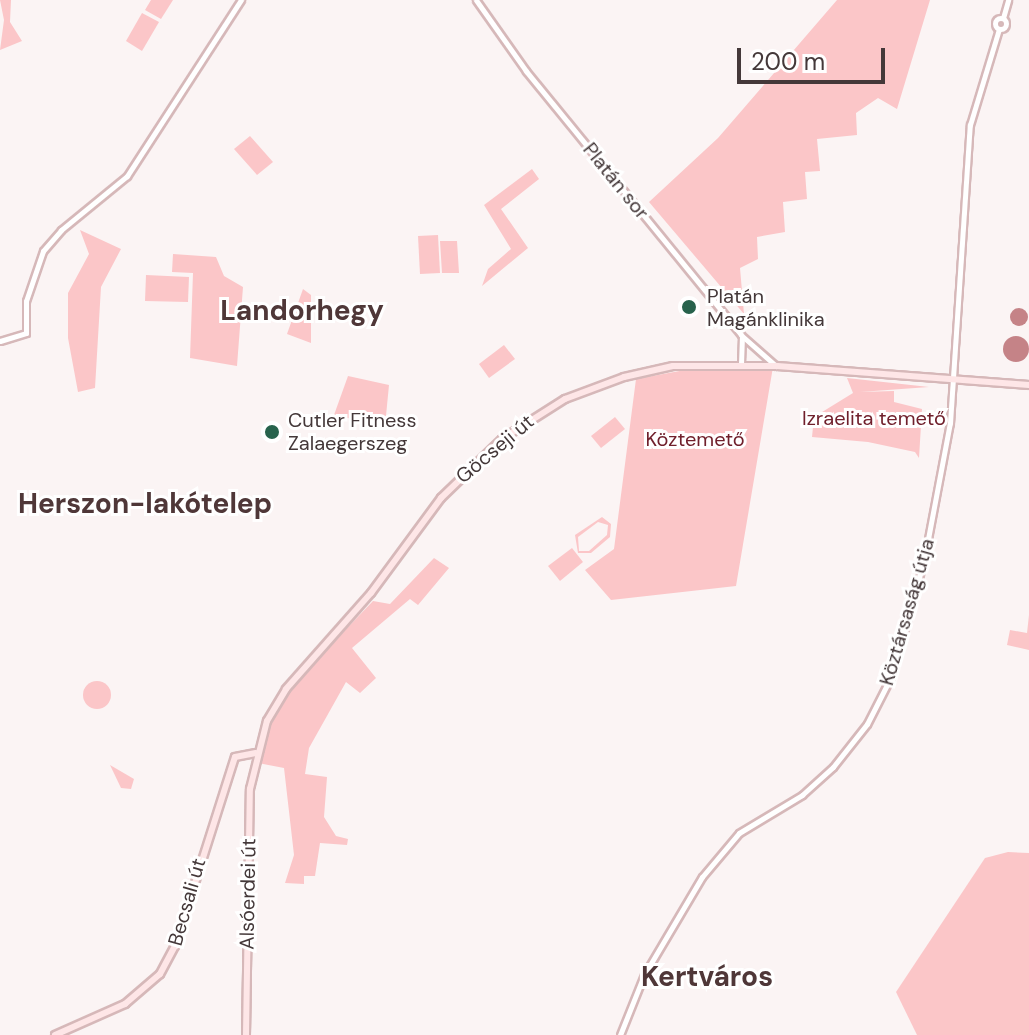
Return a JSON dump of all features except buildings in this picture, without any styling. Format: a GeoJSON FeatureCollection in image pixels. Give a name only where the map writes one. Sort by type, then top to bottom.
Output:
{"type":"FeatureCollection","features":[{"type":"Feature","properties":{"kind":"main road","name":"Göcseji út"},"geometry":{"type":"LineString","coordinates":[[203,847],[235,757],[256,753],[286,689],[371,593],[441,498],[502,439],[550,406],[617,379],[673,366],[741,364],[1029,385]]}},
{"type":"Feature","properties":{"kind":"main road","name":"Alsóerdei út"},"geometry":{"type":"LineString","coordinates":[[246,1035],[249,808],[256,753]]}},
{"type":"Feature","properties":{"kind":"main road","name":"Becsali út"},"geometry":{"type":"LineString","coordinates":[[55,1035],[125,1004],[160,974],[175,946],[203,847]]}},
{"type":"Feature","properties":{"kind":"street"},"geometry":{"type":"LineString","coordinates":[[0,341],[26,333],[26,301],[43,251],[61,230],[127,176],[241,0]]}},
{"type":"Feature","properties":{"kind":"street","name":"Platán sor"},"geometry":{"type":"LineString","coordinates":[[476,0],[526,71],[741,335],[777,366]]}},
{"type":"Feature","properties":{"kind":"street","name":"Köztársaság útja"},"geometry":{"type":"LineString","coordinates":[[620,1035],[659,947],[718,857],[747,826],[818,782],[859,736],[883,696],[926,551],[954,380],[969,131],[999,29],[996,22],[1003,19],[1008,0]]}},
{"type":"Feature","properties":{"kind":"street"},"geometry":{"type":"LineString","coordinates":[[741,335],[741,364]]}},
{"type":"Feature","properties":{"kind":"green space"},"geometry":{"type":"Polygon","coordinates":[[[0,0],[11,0],[10,22],[22,41],[0,50],[4,20],[0,0]]]}},
{"type":"Feature","properties":{"kind":"green space"},"geometry":{"type":"Polygon","coordinates":[[[151,0],[173,0],[161,19],[145,10],[151,0]]]}},
{"type":"Feature","properties":{"kind":"green space"},"geometry":{"type":"Polygon","coordinates":[[[837,0],[930,0],[897,109],[878,98],[856,113],[857,135],[817,139],[820,171],[805,172],[807,199],[783,202],[785,232],[757,237],[758,259],[740,268],[744,314],[649,202],[718,138],[837,0]]]}},
{"type":"Feature","properties":{"kind":"green space"},"geometry":{"type":"Polygon","coordinates":[[[142,13],[159,22],[142,51],[126,41],[142,13]]]}},
{"type":"Feature","properties":{"kind":"green space"},"geometry":{"type":"Polygon","coordinates":[[[250,136],[273,162],[257,175],[234,149],[250,136]]]}},
{"type":"Feature","properties":{"kind":"green space"},"geometry":{"type":"Polygon","coordinates":[[[532,169],[539,179],[501,209],[528,248],[482,286],[488,269],[511,249],[484,205],[532,169]]]}},
{"type":"Feature","properties":{"kind":"green space"},"geometry":{"type":"Polygon","coordinates":[[[80,230],[121,249],[101,287],[95,388],[78,392],[68,338],[68,293],[89,254],[80,230]]]}},
{"type":"Feature","properties":{"kind":"green space"},"geometry":{"type":"Polygon","coordinates":[[[438,235],[440,273],[420,274],[418,236],[438,235]]]}},
{"type":"Feature","properties":{"kind":"green space"},"geometry":{"type":"Polygon","coordinates":[[[440,241],[457,241],[459,273],[442,273],[440,241]]]}},
{"type":"Feature","properties":{"kind":"green space"},"geometry":{"type":"Polygon","coordinates":[[[173,254],[216,257],[224,276],[243,287],[237,366],[190,358],[193,273],[172,272],[173,254]]]}},
{"type":"Feature","properties":{"kind":"green space"},"geometry":{"type":"Polygon","coordinates":[[[146,275],[189,277],[188,302],[145,301],[146,275]]]}},
{"type":"Feature","properties":{"kind":"green space"},"geometry":{"type":"Polygon","coordinates":[[[303,289],[311,295],[311,343],[287,334],[303,289]]]}},
{"type":"Feature","properties":{"kind":"green space"},"geometry":{"type":"Polygon","coordinates":[[[504,345],[515,359],[489,378],[479,364],[504,345]]]}},
{"type":"Feature","properties":{"kind":"green space","name":"Köztemető"},"geometry":{"type":"Polygon","coordinates":[[[773,367],[736,586],[611,600],[585,570],[614,549],[636,379],[685,370],[773,367]]]}},
{"type":"Feature","properties":{"kind":"green space"},"geometry":{"type":"Polygon","coordinates":[[[348,376],[389,385],[385,426],[334,415],[348,376]]]}},
{"type":"Feature","properties":{"kind":"green space","name":"Izraelita temető"},"geometry":{"type":"Polygon","coordinates":[[[847,378],[929,387],[860,392],[894,391],[894,402],[922,409],[919,458],[915,452],[868,442],[812,437],[814,417],[853,393],[847,378]]]}},
{"type":"Feature","properties":{"kind":"green space"},"geometry":{"type":"Polygon","coordinates":[[[615,417],[625,429],[601,448],[591,436],[615,417]]]}},
{"type":"Feature","properties":{"kind":"green space"},"geometry":{"type":"Polygon","coordinates":[[[602,517],[611,524],[610,537],[591,553],[578,553],[575,535],[602,517]],[[598,522],[578,537],[579,551],[589,551],[607,535],[608,525],[598,522]]]}},
{"type":"Feature","properties":{"kind":"green space"},"geometry":{"type":"Polygon","coordinates":[[[572,548],[583,562],[560,581],[548,566],[572,548]]]}},
{"type":"Feature","properties":{"kind":"green space"},"geometry":{"type":"Polygon","coordinates":[[[434,558],[449,568],[418,605],[410,599],[352,648],[376,678],[360,693],[346,682],[309,748],[305,774],[327,777],[324,817],[336,836],[348,839],[347,845],[320,843],[315,876],[304,876],[304,884],[285,883],[294,855],[284,768],[258,763],[264,736],[287,691],[373,601],[390,604],[434,558]]]}},
{"type":"Feature","properties":{"kind":"green space"},"geometry":{"type":"Polygon","coordinates":[[[1029,615],[1029,650],[1007,645],[1010,630],[1027,633],[1029,615]]]}},
{"type":"Feature","properties":{"kind":"green space"},"geometry":{"type":"Polygon","coordinates":[[[97,681],[107,685],[111,695],[107,705],[97,709],[87,705],[83,695],[87,685],[97,681]]]}},
{"type":"Feature","properties":{"kind":"green space"},"geometry":{"type":"Polygon","coordinates":[[[110,765],[134,779],[131,789],[121,788],[110,765]]]}},
{"type":"Feature","properties":{"kind":"green space"},"geometry":{"type":"Polygon","coordinates":[[[1008,852],[1029,853],[1029,1035],[917,1035],[896,992],[985,858],[1008,852]]]}},
{"type":"Feature","properties":{"kind":"shaded area"},"geometry":{"type":"Polygon","coordinates":[[[1019,308],[1028,317],[1019,326],[1010,317],[1019,308]]]}},
{"type":"Feature","properties":{"kind":"shaded area"},"geometry":{"type":"Polygon","coordinates":[[[1016,336],[1025,340],[1029,349],[1025,358],[1016,362],[1007,358],[1003,349],[1007,340],[1016,336]]]}},
{"type":"Feature","properties":{"kind":"place","name":"Platán Magánklinika"},"geometry":{"type":"Point","coordinates":[689,307]}},
{"type":"Feature","properties":{"kind":"place","name":"Cutler Fitness Zalaegerszeg"},"geometry":{"type":"Point","coordinates":[272,432]}},
{"type":"Feature","properties":{"kind":"district","name":"Landorhegy"},"geometry":{"type":"Point","coordinates":[302,311]}},
{"type":"Feature","properties":{"kind":"district","name":"Herszon-lakótelep"},"geometry":{"type":"Point","coordinates":[145,504]}},
{"type":"Feature","properties":{"kind":"district","name":"Kertváros"},"geometry":{"type":"Point","coordinates":[707,977]}}]}
